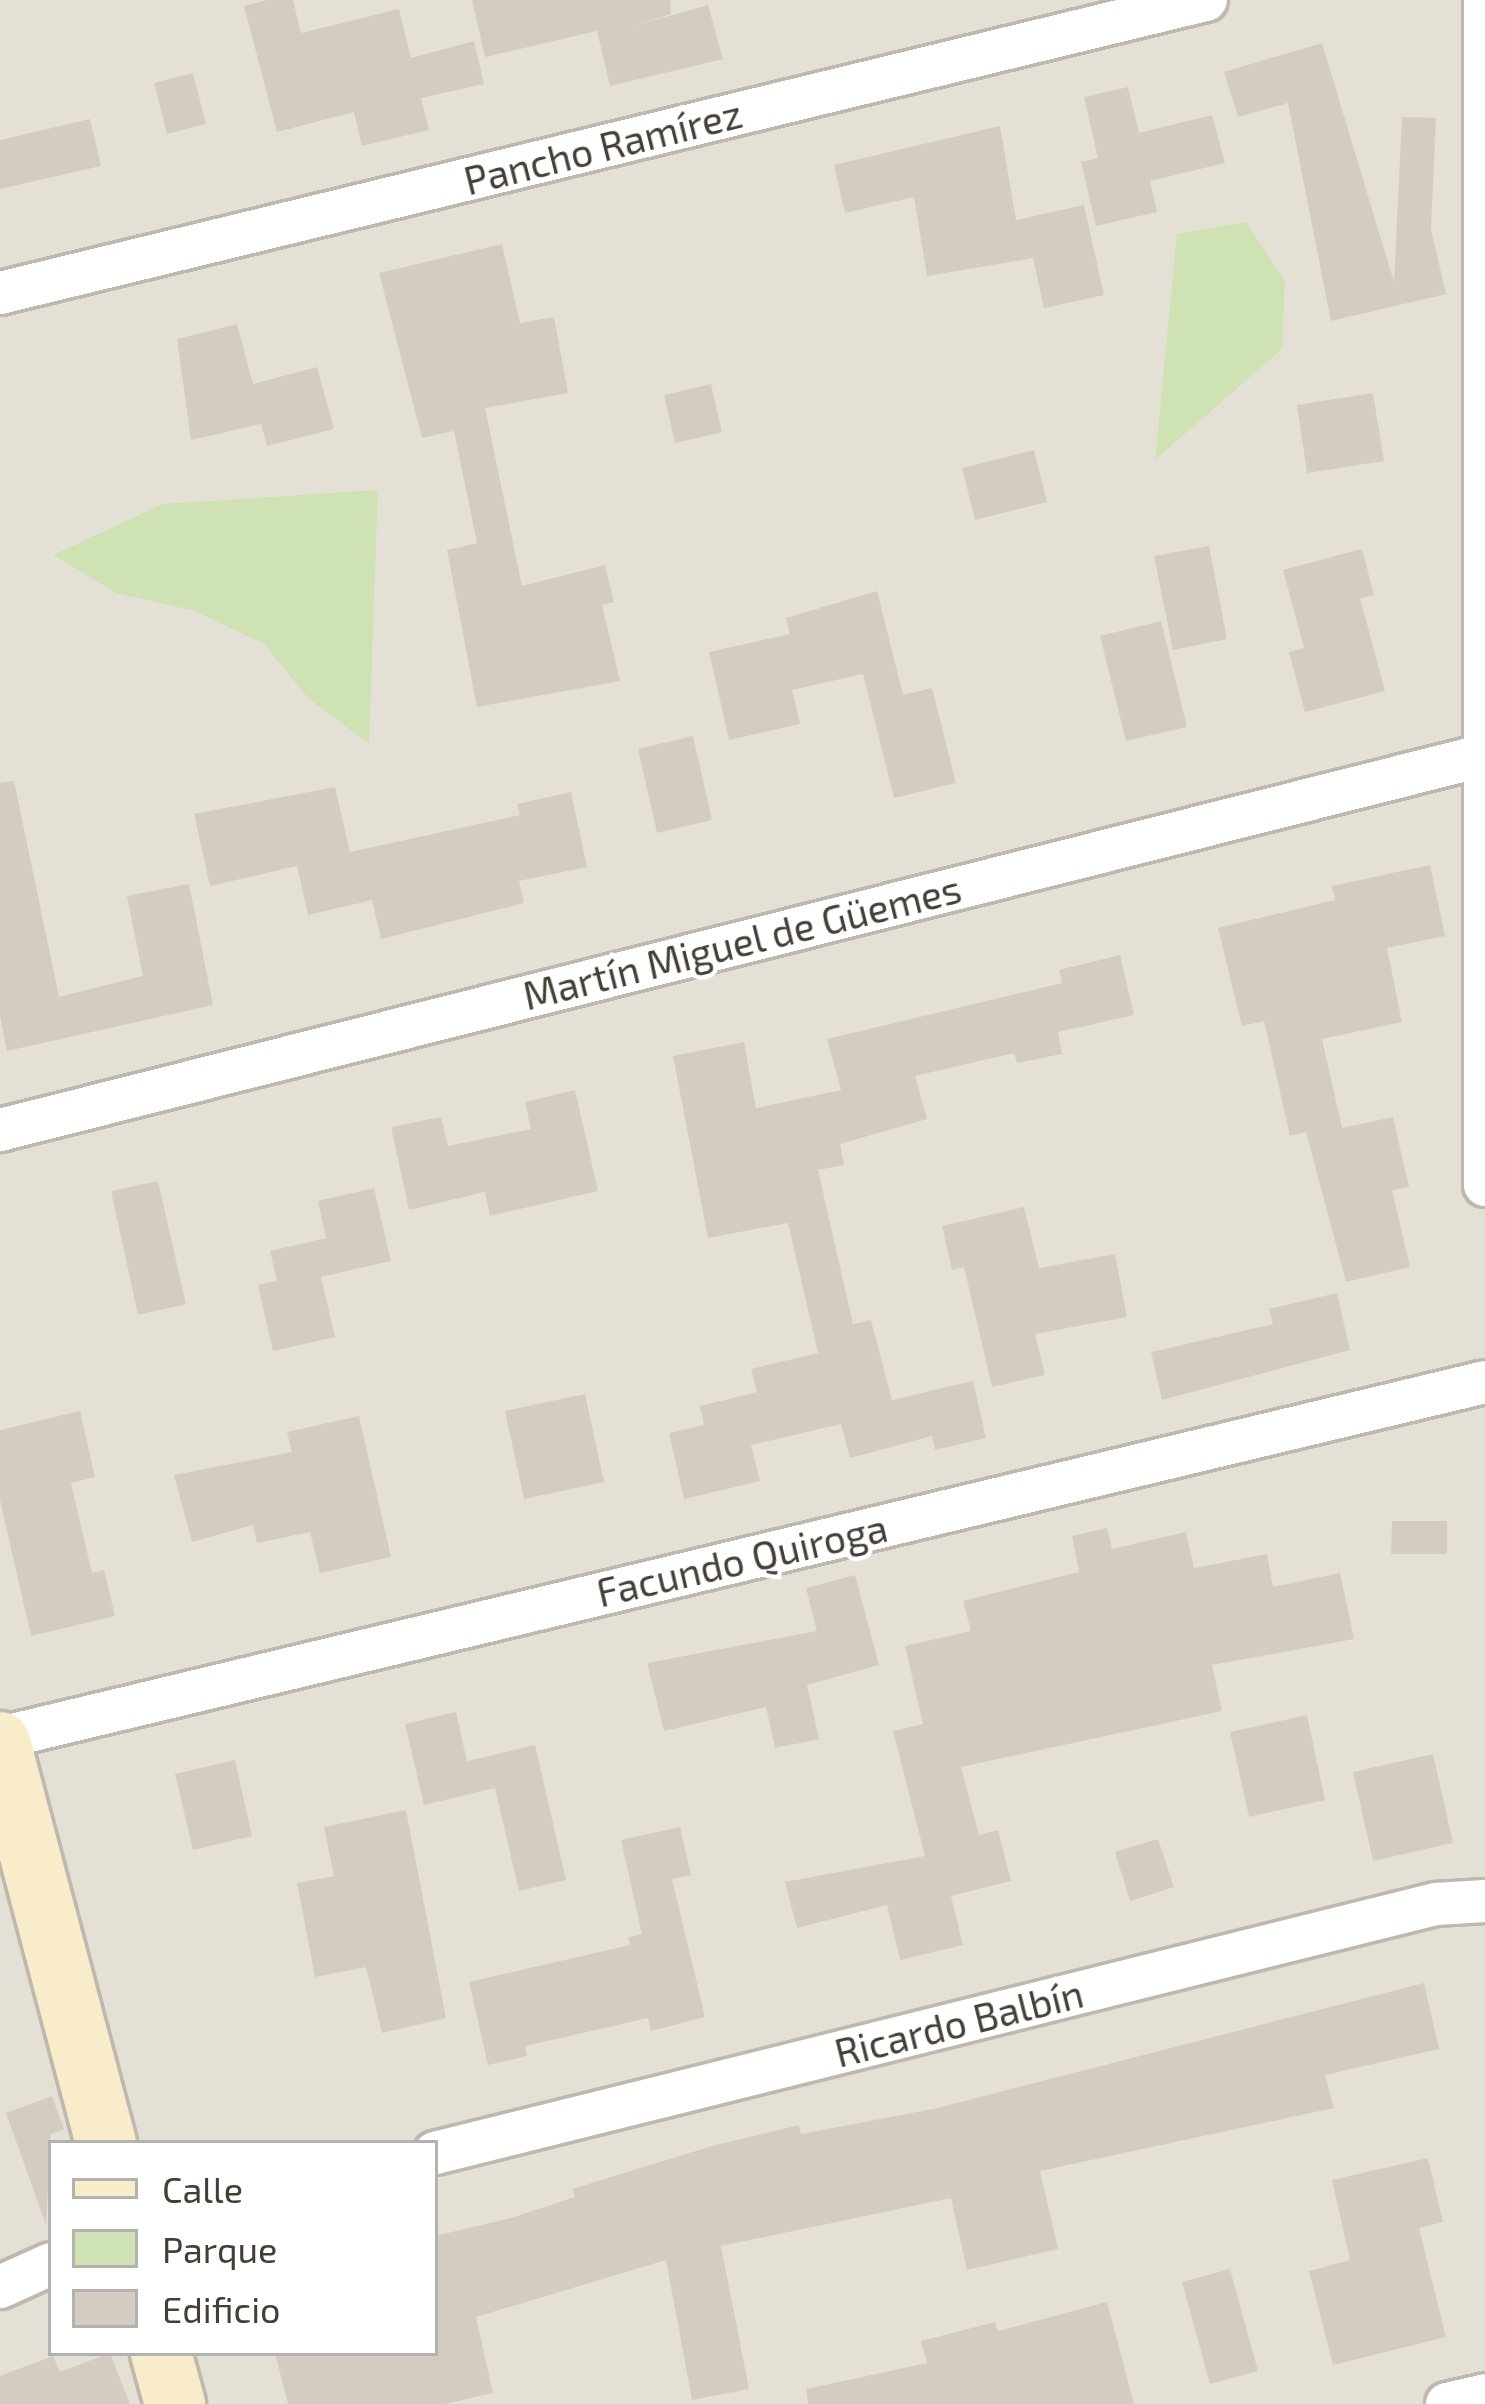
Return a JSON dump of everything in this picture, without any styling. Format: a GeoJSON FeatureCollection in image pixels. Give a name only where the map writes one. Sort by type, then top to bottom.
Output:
{"type":"FeatureCollection","features":[{"type":"Feature","properties":{"kind":"main road"},"geometry":{"type":"LineString","coordinates":[[0,1740],[105,2140]]}},
{"type":"Feature","properties":{"kind":"main road"},"geometry":{"type":"LineString","coordinates":[[162,2356],[175,2404]]}},
{"type":"Feature","properties":{"kind":"street","name":"Pancho Ramírez"},"geometry":{"type":"LineString","coordinates":[[0,293],[1206,0]]}},
{"type":"Feature","properties":{"kind":"street"},"geometry":{"type":"LineString","coordinates":[[1485,0],[1485,1185]]}},
{"type":"Feature","properties":{"kind":"street","name":"Martín Miguel de Güemes"},"geometry":{"type":"LineString","coordinates":[[0,1130],[1483,755]]}},
{"type":"Feature","properties":{"kind":"street","name":"Facundo Quiroga"},"geometry":{"type":"LineString","coordinates":[[0,1740],[1485,1382]]}},
{"type":"Feature","properties":{"kind":"street","name":"Ricardo Balbín"},"geometry":{"type":"LineString","coordinates":[[438,2152],[1436,1904],[1485,1901]]}},
{"type":"Feature","properties":{"kind":"street"},"geometry":{"type":"LineString","coordinates":[[0,2287],[48,2265]]}},
{"type":"Feature","properties":{"kind":"street"},"geometry":{"type":"LineString","coordinates":[[1448,2404],[1485,2395]]}},
{"type":"Feature","properties":{"kind":"shaded area"},"geometry":{"type":"Polygon","coordinates":[[[0,0],[1485,0],[1485,2404],[0,2404],[0,0]]]}},
{"type":"Feature","properties":{"kind":"green space"},"geometry":{"type":"Polygon","coordinates":[[[1246,222],[1285,281],[1282,349],[1155,460],[1177,234],[1246,222]]]}},
{"type":"Feature","properties":{"kind":"green space"},"geometry":{"type":"Polygon","coordinates":[[[378,490],[369,744],[308,698],[264,644],[195,611],[116,593],[53,555],[163,504],[378,490]]]}},
{"type":"Feature","properties":{"kind":"building"},"geometry":{"type":"Polygon","coordinates":[[[293,0],[301,33],[399,9],[411,58],[474,41],[484,84],[421,98],[429,130],[362,146],[354,112],[277,132],[244,6],[293,0]]]}},
{"type":"Feature","properties":{"kind":"building"},"geometry":{"type":"Polygon","coordinates":[[[472,0],[670,0],[671,14],[633,26],[708,5],[723,59],[610,86],[597,31],[485,57],[472,0]]]}},
{"type":"Feature","properties":{"kind":"building"},"geometry":{"type":"Polygon","coordinates":[[[1322,43],[1394,282],[1402,117],[1436,118],[1431,229],[1446,294],[1331,321],[1288,103],[1238,117],[1224,72],[1322,43]]]}},
{"type":"Feature","properties":{"kind":"building"},"geometry":{"type":"Polygon","coordinates":[[[193,73],[206,124],[167,134],[154,83],[193,73]]]}},
{"type":"Feature","properties":{"kind":"building"},"geometry":{"type":"Polygon","coordinates":[[[1128,87],[1139,133],[1212,115],[1225,163],[1150,181],[1157,212],[1096,226],[1081,162],[1098,158],[1084,97],[1128,87]]]}},
{"type":"Feature","properties":{"kind":"building"},"geometry":{"type":"Polygon","coordinates":[[[90,119],[101,166],[0,189],[0,140],[90,119]]]}},
{"type":"Feature","properties":{"kind":"building"},"geometry":{"type":"Polygon","coordinates":[[[1000,126],[1016,220],[1084,205],[1104,295],[1044,308],[1033,258],[927,276],[914,197],[845,213],[834,165],[1000,126]]]}},
{"type":"Feature","properties":{"kind":"building"},"geometry":{"type":"Polygon","coordinates":[[[502,244],[520,323],[554,317],[568,393],[485,408],[522,586],[605,565],[614,602],[602,605],[620,681],[477,707],[447,550],[477,543],[454,431],[422,438],[379,273],[502,244]]]}},
{"type":"Feature","properties":{"kind":"building"},"geometry":{"type":"Polygon","coordinates":[[[237,324],[253,384],[317,367],[334,429],[267,446],[261,424],[191,440],[177,339],[237,324]]]}},
{"type":"Feature","properties":{"kind":"building"},"geometry":{"type":"Polygon","coordinates":[[[711,384],[722,432],[675,443],[664,395],[711,384]]]}},
{"type":"Feature","properties":{"kind":"building"},"geometry":{"type":"Polygon","coordinates":[[[1373,393],[1384,461],[1307,473],[1297,405],[1373,393]]]}},
{"type":"Feature","properties":{"kind":"building"},"geometry":{"type":"Polygon","coordinates":[[[1034,450],[1047,502],[975,520],[962,468],[1034,450]]]}},
{"type":"Feature","properties":{"kind":"building"},"geometry":{"type":"Polygon","coordinates":[[[1209,546],[1227,639],[1173,650],[1154,556],[1209,546]]]}},
{"type":"Feature","properties":{"kind":"building"},"geometry":{"type":"Polygon","coordinates":[[[1362,549],[1374,595],[1360,598],[1385,691],[1305,712],[1289,652],[1304,648],[1283,570],[1362,549]]]}},
{"type":"Feature","properties":{"kind":"building"},"geometry":{"type":"Polygon","coordinates":[[[877,591],[903,695],[932,688],[956,783],[894,798],[863,674],[792,690],[800,724],[729,740],[709,652],[790,634],[786,618],[877,591]]]}},
{"type":"Feature","properties":{"kind":"building"},"geometry":{"type":"Polygon","coordinates":[[[1161,621],[1187,727],[1126,741],[1100,636],[1161,621]]]}},
{"type":"Feature","properties":{"kind":"building"},"geometry":{"type":"Polygon","coordinates":[[[693,736],[712,820],[657,833],[638,749],[693,736]]]}},
{"type":"Feature","properties":{"kind":"building"},"geometry":{"type":"Polygon","coordinates":[[[14,781],[59,997],[143,976],[127,896],[189,884],[213,1005],[7,1051],[0,1016],[0,783],[14,781]]]}},
{"type":"Feature","properties":{"kind":"building"},"geometry":{"type":"Polygon","coordinates":[[[335,787],[350,852],[520,815],[517,804],[571,792],[587,867],[519,881],[524,903],[381,939],[372,900],[308,915],[297,866],[210,886],[194,814],[335,787]]]}},
{"type":"Feature","properties":{"kind":"building"},"geometry":{"type":"Polygon","coordinates":[[[1430,865],[1445,936],[1387,948],[1402,1022],[1322,1039],[1342,1128],[1393,1117],[1409,1187],[1392,1190],[1410,1267],[1346,1282],[1306,1132],[1290,1136],[1264,1021],[1242,1026],[1218,928],[1335,900],[1332,886],[1430,865]]]}},
{"type":"Feature","properties":{"kind":"building"},"geometry":{"type":"Polygon","coordinates":[[[1120,955],[1134,1015],[1058,1032],[1062,1054],[1017,1063],[1014,1053],[915,1076],[927,1119],[840,1144],[844,1165],[818,1170],[853,1324],[871,1320],[892,1400],[973,1381],[986,1438],[935,1450],[932,1436],[850,1458],[841,1424],[751,1445],[760,1481],[684,1499],[669,1433],[704,1425],[700,1406],[757,1392],[751,1369],[818,1353],[788,1223],[708,1238],[673,1056],[744,1042],[756,1108],[841,1090],[827,1039],[1062,983],[1059,970],[1120,955]]]}},
{"type":"Feature","properties":{"kind":"building"},"geometry":{"type":"Polygon","coordinates":[[[575,1090],[598,1191],[490,1216],[485,1192],[409,1210],[391,1127],[441,1117],[448,1146],[531,1129],[525,1102],[575,1090]]]}},
{"type":"Feature","properties":{"kind":"building"},"geometry":{"type":"Polygon","coordinates":[[[158,1181],[186,1304],[138,1315],[111,1191],[158,1181]]]}},
{"type":"Feature","properties":{"kind":"building"},"geometry":{"type":"Polygon","coordinates":[[[374,1188],[391,1261],[321,1277],[335,1337],[273,1351],[258,1285],[277,1281],[270,1251],[326,1238],[318,1201],[374,1188]]]}},
{"type":"Feature","properties":{"kind":"building"},"geometry":{"type":"Polygon","coordinates":[[[1024,1207],[1039,1268],[1115,1254],[1127,1317],[1035,1334],[1045,1375],[992,1387],[964,1267],[952,1270],[942,1226],[1024,1207]]]}},
{"type":"Feature","properties":{"kind":"building"},"geometry":{"type":"Polygon","coordinates":[[[1337,1293],[1350,1350],[1162,1400],[1151,1352],[1273,1324],[1269,1309],[1337,1293]]]}},
{"type":"Feature","properties":{"kind":"building"},"geometry":{"type":"Polygon","coordinates":[[[585,1394],[604,1482],[524,1499],[505,1411],[585,1394]]]}},
{"type":"Feature","properties":{"kind":"building"},"geometry":{"type":"Polygon","coordinates":[[[80,1411],[95,1477],[71,1483],[92,1573],[104,1570],[115,1616],[31,1636],[0,1500],[0,1430],[80,1411]]]}},
{"type":"Feature","properties":{"kind":"building"},"geometry":{"type":"Polygon","coordinates":[[[359,1416],[391,1557],[320,1573],[310,1532],[257,1543],[253,1525],[192,1542],[174,1475],[292,1452],[287,1432],[359,1416]]]}},
{"type":"Feature","properties":{"kind":"building"},"geometry":{"type":"Polygon","coordinates":[[[1392,1521],[1447,1521],[1447,1554],[1391,1554],[1392,1521]]]}},
{"type":"Feature","properties":{"kind":"building"},"geometry":{"type":"Polygon","coordinates":[[[1107,1528],[1112,1549],[1186,1532],[1194,1568],[1267,1554],[1273,1587],[1340,1573],[1354,1639],[1212,1665],[1222,1711],[961,1767],[979,1835],[998,1830],[1011,1881],[951,1896],[963,1945],[900,1960],[887,1905],[797,1928],[785,1882],[925,1856],[893,1731],[923,1724],[905,1646],[971,1631],[963,1601],[1079,1572],[1072,1536],[1107,1528]]]}},
{"type":"Feature","properties":{"kind":"building"},"geometry":{"type":"Polygon","coordinates":[[[855,1575],[879,1665],[807,1685],[819,1739],[775,1748],[766,1707],[664,1731],[647,1663],[817,1631],[806,1588],[855,1575]]]}},
{"type":"Feature","properties":{"kind":"building"},"geometry":{"type":"Polygon","coordinates":[[[456,1712],[467,1761],[535,1745],[566,1880],[519,1891],[495,1788],[424,1805],[405,1724],[456,1712]]]}},
{"type":"Feature","properties":{"kind":"building"},"geometry":{"type":"Polygon","coordinates":[[[1307,1715],[1325,1800],[1249,1817],[1230,1732],[1307,1715]]]}},
{"type":"Feature","properties":{"kind":"building"},"geometry":{"type":"Polygon","coordinates":[[[1433,1754],[1453,1843],[1373,1861],[1353,1772],[1433,1754]]]}},
{"type":"Feature","properties":{"kind":"building"},"geometry":{"type":"Polygon","coordinates":[[[235,1760],[252,1836],[193,1850],[175,1774],[235,1760]]]}},
{"type":"Feature","properties":{"kind":"building"},"geometry":{"type":"Polygon","coordinates":[[[406,1810],[446,2018],[382,2033],[366,1967],[315,1977],[297,1883],[334,1876],[324,1827],[406,1810]]]}},
{"type":"Feature","properties":{"kind":"building"},"geometry":{"type":"Polygon","coordinates":[[[680,1827],[691,1875],[672,1879],[705,2017],[651,2031],[648,2018],[525,2046],[527,2056],[488,2065],[469,1982],[630,1945],[628,1937],[642,1934],[621,1840],[680,1827]]]}},
{"type":"Feature","properties":{"kind":"building"},"geometry":{"type":"Polygon","coordinates":[[[1158,1839],[1174,1887],[1130,1901],[1115,1852],[1158,1839]]]}},
{"type":"Feature","properties":{"kind":"building"},"geometry":{"type":"Polygon","coordinates":[[[1424,1983],[1439,2049],[1325,2075],[1334,2108],[1040,2171],[1058,2249],[967,2270],[951,2198],[721,2246],[749,2389],[692,2400],[666,2260],[476,2317],[493,2393],[445,2404],[288,2404],[276,2356],[438,2356],[438,2235],[511,2218],[575,2197],[572,2189],[712,2146],[799,2125],[801,2134],[933,2109],[1424,1983]]]}},
{"type":"Feature","properties":{"kind":"building"},"geometry":{"type":"Polygon","coordinates":[[[52,2096],[64,2129],[48,2140],[46,2225],[6,2113],[52,2096]]]}},
{"type":"Feature","properties":{"kind":"building"},"geometry":{"type":"Polygon","coordinates":[[[1428,2158],[1443,2222],[1419,2228],[1446,2337],[1333,2365],[1309,2271],[1350,2260],[1332,2180],[1428,2158]]]}},
{"type":"Feature","properties":{"kind":"building"},"geometry":{"type":"Polygon","coordinates":[[[1230,2269],[1258,2371],[1210,2384],[1182,2282],[1230,2269]]]}},
{"type":"Feature","properties":{"kind":"building"},"geometry":{"type":"Polygon","coordinates":[[[1107,2302],[1134,2404],[808,2404],[806,2389],[927,2363],[921,2341],[995,2322],[998,2331],[1107,2302]]]}},
{"type":"Feature","properties":{"kind":"building"},"geometry":{"type":"Polygon","coordinates":[[[53,2356],[60,2372],[111,2356],[130,2404],[0,2404],[0,2376],[53,2356]]]}}]}
